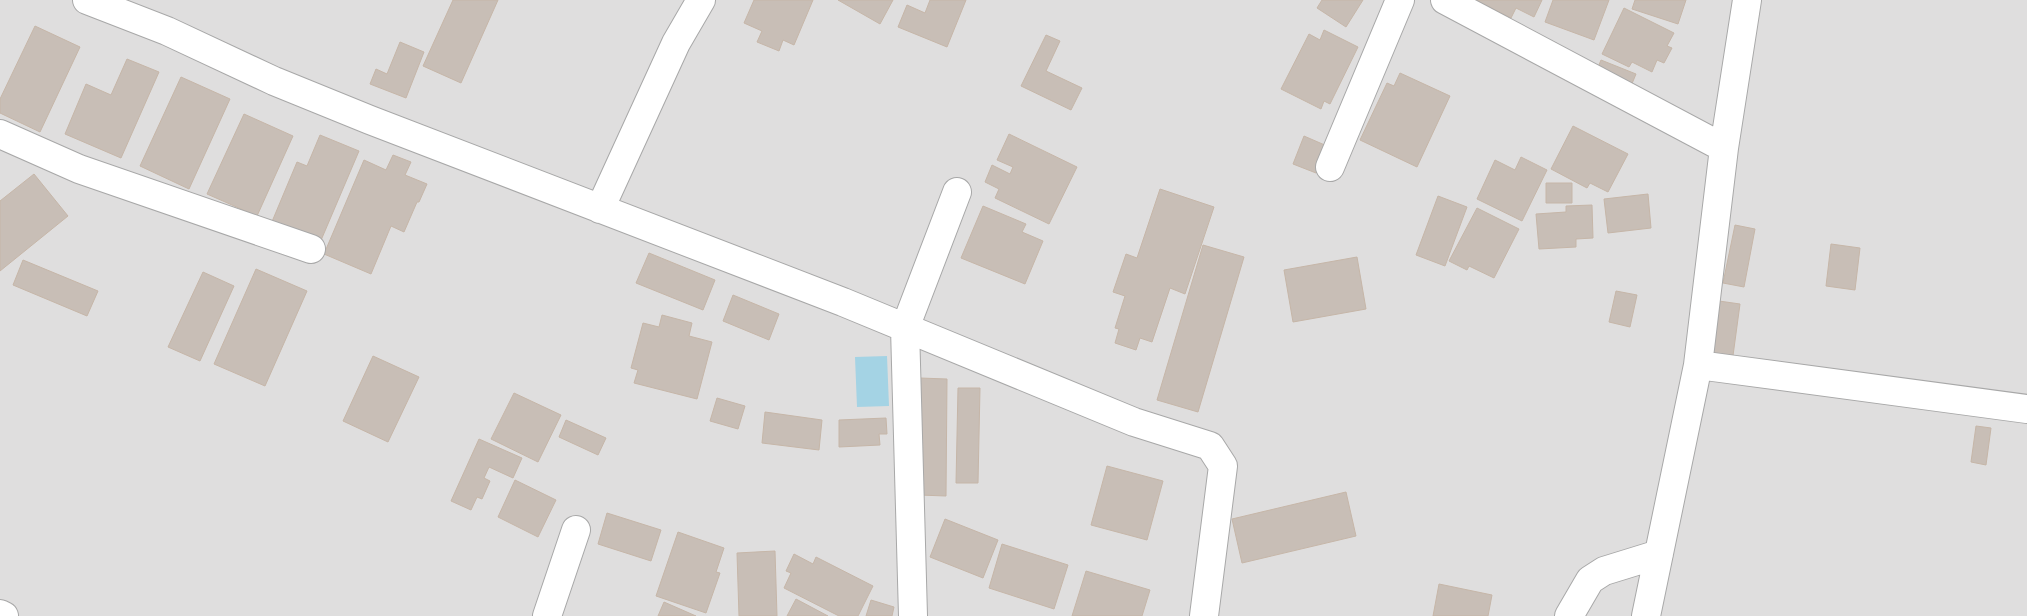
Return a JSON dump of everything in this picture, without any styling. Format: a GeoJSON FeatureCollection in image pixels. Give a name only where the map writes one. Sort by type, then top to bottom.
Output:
{"type":"FeatureCollection","features":[{"type":"Feature","properties":{"kind":"street"},"geometry":{"type":"LineString","coordinates":[[87,0],[167,31],[274,81],[843,302],[1134,422],[1210,446],[1223,466],[1204,616]]}},
{"type":"Feature","properties":{"kind":"street"},"geometry":{"type":"LineString","coordinates":[[600,209],[676,43],[702,0]]}},
{"type":"Feature","properties":{"kind":"street"},"geometry":{"type":"LineString","coordinates":[[1330,168],[1400,0]]}},
{"type":"Feature","properties":{"kind":"street"},"geometry":{"type":"LineString","coordinates":[[1445,0],[1724,148]]}},
{"type":"Feature","properties":{"kind":"street"},"geometry":{"type":"LineString","coordinates":[[1646,616],[1698,365],[1724,148],[1747,0]]}},
{"type":"Feature","properties":{"kind":"street"},"geometry":{"type":"LineString","coordinates":[[0,134],[79,169],[311,249]]}},
{"type":"Feature","properties":{"kind":"street"},"geometry":{"type":"LineString","coordinates":[[913,616],[905,328],[957,192]]}},
{"type":"Feature","properties":{"kind":"street"},"geometry":{"type":"LineString","coordinates":[[1698,365],[2027,409]]}},
{"type":"Feature","properties":{"kind":"street"},"geometry":{"type":"LineString","coordinates":[[547,616],[576,530]]}},
{"type":"Feature","properties":{"kind":"street"},"geometry":{"type":"LineString","coordinates":[[1569,616],[1590,580],[1604,572],[1659,554]]}},
{"type":"Feature","properties":{"kind":"street"},"geometry":{"type":"LineString","coordinates":[[0,614],[4,616]]}},
{"type":"Feature","properties":{"kind":"shaded area"},"geometry":{"type":"Polygon","coordinates":[[[0,0],[2027,0],[2027,616],[0,616],[0,0]]]}},
{"type":"Feature","properties":{"kind":"water"},"geometry":{"type":"Polygon","coordinates":[[[887,356],[889,406],[857,407],[855,357],[887,356]]]}},
{"type":"Feature","properties":{"kind":"building"},"geometry":{"type":"Polygon","coordinates":[[[453,0],[498,0],[461,83],[423,66],[453,0]]]}},
{"type":"Feature","properties":{"kind":"building"},"geometry":{"type":"Polygon","coordinates":[[[754,0],[813,0],[794,45],[783,40],[779,51],[757,42],[762,31],[744,23],[754,0]]]}},
{"type":"Feature","properties":{"kind":"building"},"geometry":{"type":"Polygon","coordinates":[[[838,0],[893,0],[880,24],[838,0]]]}},
{"type":"Feature","properties":{"kind":"building"},"geometry":{"type":"Polygon","coordinates":[[[930,0],[966,0],[947,47],[898,27],[907,5],[925,13],[930,0]]]}},
{"type":"Feature","properties":{"kind":"building"},"geometry":{"type":"Polygon","coordinates":[[[1322,0],[1363,0],[1346,27],[1317,8],[1322,0]]]}},
{"type":"Feature","properties":{"kind":"building"},"geometry":{"type":"Polygon","coordinates":[[[1476,0],[1542,0],[1534,17],[1516,8],[1511,18],[1476,0]]]}},
{"type":"Feature","properties":{"kind":"building"},"geometry":{"type":"Polygon","coordinates":[[[1553,0],[1609,0],[1594,40],[1545,22],[1553,0]]]}},
{"type":"Feature","properties":{"kind":"building"},"geometry":{"type":"Polygon","coordinates":[[[1635,0],[1686,0],[1678,24],[1632,9],[1635,0]]]}},
{"type":"Feature","properties":{"kind":"building"},"geometry":{"type":"Polygon","coordinates":[[[1624,8],[1674,33],[1667,46],[1672,48],[1664,63],[1657,60],[1652,72],[1632,62],[1629,67],[1602,54],[1624,8]]]}},
{"type":"Feature","properties":{"kind":"building"},"geometry":{"type":"Polygon","coordinates":[[[35,26],[80,47],[40,132],[0,113],[0,99],[35,26]]]}},
{"type":"Feature","properties":{"kind":"building"},"geometry":{"type":"Polygon","coordinates":[[[1324,30],[1358,47],[1330,104],[1324,101],[1321,109],[1281,89],[1309,34],[1320,40],[1324,30]]]}},
{"type":"Feature","properties":{"kind":"building"},"geometry":{"type":"Polygon","coordinates":[[[1046,35],[1060,41],[1046,71],[1082,88],[1071,110],[1021,86],[1046,35]]]}},
{"type":"Feature","properties":{"kind":"building"},"geometry":{"type":"Polygon","coordinates":[[[400,42],[424,52],[406,98],[370,84],[376,69],[387,74],[400,42]]]}},
{"type":"Feature","properties":{"kind":"building"},"geometry":{"type":"Polygon","coordinates":[[[127,59],[159,72],[121,158],[65,134],[86,84],[111,95],[127,59]]]}},
{"type":"Feature","properties":{"kind":"building"},"geometry":{"type":"Polygon","coordinates":[[[1601,60],[1636,74],[1631,86],[1596,72],[1601,60]]]}},
{"type":"Feature","properties":{"kind":"building"},"geometry":{"type":"Polygon","coordinates":[[[1400,73],[1450,96],[1417,167],[1360,140],[1387,83],[1394,86],[1400,73]]]}},
{"type":"Feature","properties":{"kind":"building"},"geometry":{"type":"Polygon","coordinates":[[[181,77],[230,99],[189,189],[140,166],[181,77]]]}},
{"type":"Feature","properties":{"kind":"building"},"geometry":{"type":"Polygon","coordinates":[[[244,114],[293,136],[257,216],[207,194],[244,114]]]}},
{"type":"Feature","properties":{"kind":"building"},"geometry":{"type":"Polygon","coordinates":[[[1573,126],[1628,154],[1608,192],[1590,183],[1587,188],[1551,169],[1573,126]]]}},
{"type":"Feature","properties":{"kind":"building"},"geometry":{"type":"Polygon","coordinates":[[[1009,134],[1077,167],[1049,224],[995,198],[999,189],[985,182],[992,165],[1010,174],[1013,167],[997,160],[1009,134]]]}},
{"type":"Feature","properties":{"kind":"building"},"geometry":{"type":"Polygon","coordinates":[[[320,135],[359,151],[319,245],[271,224],[297,162],[307,166],[320,135]]]}},
{"type":"Feature","properties":{"kind":"building"},"geometry":{"type":"Polygon","coordinates":[[[1304,136],[1327,146],[1316,173],[1293,164],[1304,136]]]}},
{"type":"Feature","properties":{"kind":"building"},"geometry":{"type":"Polygon","coordinates":[[[393,155],[411,162],[405,175],[427,184],[404,232],[391,226],[371,274],[324,254],[364,160],[386,170],[393,155]]]}},
{"type":"Feature","properties":{"kind":"building"},"geometry":{"type":"Polygon","coordinates":[[[1521,157],[1547,170],[1522,221],[1477,199],[1495,160],[1515,170],[1521,157]]]}},
{"type":"Feature","properties":{"kind":"building"},"geometry":{"type":"Polygon","coordinates":[[[34,174],[68,216],[0,271],[0,201],[34,174]]]}},
{"type":"Feature","properties":{"kind":"building"},"geometry":{"type":"Polygon","coordinates":[[[1546,183],[1572,183],[1572,203],[1546,203],[1546,183]]]}},
{"type":"Feature","properties":{"kind":"building"},"geometry":{"type":"Polygon","coordinates":[[[1160,189],[1214,207],[1185,294],[1170,288],[1152,342],[1140,338],[1136,350],[1115,343],[1119,329],[1115,328],[1125,296],[1113,292],[1126,254],[1137,258],[1160,189]]]}},
{"type":"Feature","properties":{"kind":"building"},"geometry":{"type":"Polygon","coordinates":[[[1648,194],[1651,228],[1608,233],[1604,199],[1648,194]]]}},
{"type":"Feature","properties":{"kind":"building"},"geometry":{"type":"Polygon","coordinates":[[[1438,196],[1467,207],[1445,266],[1416,255],[1438,196]]]}},
{"type":"Feature","properties":{"kind":"building"},"geometry":{"type":"Polygon","coordinates":[[[1592,205],[1593,238],[1576,239],[1576,247],[1539,249],[1536,214],[1566,212],[1566,206],[1592,205]]]}},
{"type":"Feature","properties":{"kind":"building"},"geometry":{"type":"Polygon","coordinates":[[[983,206],[1026,224],[1022,232],[1043,241],[1025,284],[961,258],[983,206]]]}},
{"type":"Feature","properties":{"kind":"building"},"geometry":{"type":"Polygon","coordinates":[[[1477,208],[1519,229],[1494,278],[1469,266],[1467,270],[1449,261],[1477,208]]]}},
{"type":"Feature","properties":{"kind":"building"},"geometry":{"type":"Polygon","coordinates":[[[1735,225],[1755,229],[1744,287],[1723,283],[1735,225]]]}},
{"type":"Feature","properties":{"kind":"building"},"geometry":{"type":"Polygon","coordinates":[[[1831,244],[1860,248],[1855,290],[1826,286],[1831,244]]]}},
{"type":"Feature","properties":{"kind":"building"},"geometry":{"type":"Polygon","coordinates":[[[1203,245],[1244,257],[1198,412],[1157,400],[1203,245]]]}},
{"type":"Feature","properties":{"kind":"building"},"geometry":{"type":"Polygon","coordinates":[[[649,253],[715,280],[703,310],[636,283],[649,253]]]}},
{"type":"Feature","properties":{"kind":"building"},"geometry":{"type":"Polygon","coordinates":[[[1357,257],[1366,309],[1293,322],[1284,270],[1357,257]]]}},
{"type":"Feature","properties":{"kind":"building"},"geometry":{"type":"Polygon","coordinates":[[[23,260],[98,291],[87,316],[13,285],[23,260]]]}},
{"type":"Feature","properties":{"kind":"building"},"geometry":{"type":"Polygon","coordinates":[[[256,269],[307,291],[265,386],[214,364],[256,269]]]}},
{"type":"Feature","properties":{"kind":"building"},"geometry":{"type":"Polygon","coordinates":[[[203,272],[234,286],[200,361],[168,347],[203,272]]]}},
{"type":"Feature","properties":{"kind":"building"},"geometry":{"type":"Polygon","coordinates":[[[1616,291],[1637,295],[1630,327],[1609,322],[1616,291]]]}},
{"type":"Feature","properties":{"kind":"building"},"geometry":{"type":"Polygon","coordinates":[[[733,295],[779,314],[769,340],[723,321],[733,295]]]}},
{"type":"Feature","properties":{"kind":"building"},"geometry":{"type":"Polygon","coordinates":[[[1719,301],[1740,304],[1732,363],[1711,360],[1719,301]]]}},
{"type":"Feature","properties":{"kind":"building"},"geometry":{"type":"Polygon","coordinates":[[[662,315],[692,323],[689,336],[712,342],[697,399],[634,383],[638,370],[631,368],[643,323],[659,327],[662,315]]]}},
{"type":"Feature","properties":{"kind":"building"},"geometry":{"type":"Polygon","coordinates":[[[373,356],[419,377],[388,442],[343,421],[373,356]]]}},
{"type":"Feature","properties":{"kind":"building"},"geometry":{"type":"Polygon","coordinates":[[[920,378],[947,379],[946,496],[919,495],[920,378]]]}},
{"type":"Feature","properties":{"kind":"building"},"geometry":{"type":"Polygon","coordinates":[[[958,388],[980,388],[978,483],[956,483],[958,388]]]}},
{"type":"Feature","properties":{"kind":"building"},"geometry":{"type":"Polygon","coordinates":[[[514,393],[561,415],[538,462],[491,439],[514,393]]]}},
{"type":"Feature","properties":{"kind":"building"},"geometry":{"type":"Polygon","coordinates":[[[717,398],[745,406],[738,429],[710,421],[717,398]]]}},
{"type":"Feature","properties":{"kind":"building"},"geometry":{"type":"Polygon","coordinates":[[[765,412],[822,420],[819,450],[762,443],[765,412]]]}},
{"type":"Feature","properties":{"kind":"building"},"geometry":{"type":"Polygon","coordinates":[[[886,418],[887,434],[879,434],[880,445],[839,447],[839,420],[886,418]]]}},
{"type":"Feature","properties":{"kind":"building"},"geometry":{"type":"Polygon","coordinates":[[[566,420],[606,438],[598,455],[559,437],[566,420]]]}},
{"type":"Feature","properties":{"kind":"building"},"geometry":{"type":"Polygon","coordinates":[[[1976,426],[1991,428],[1986,465],[1971,462],[1976,426]]]}},
{"type":"Feature","properties":{"kind":"building"},"geometry":{"type":"Polygon","coordinates":[[[479,439],[522,458],[513,478],[489,467],[484,478],[490,481],[482,499],[477,497],[471,510],[451,501],[479,439]]]}},
{"type":"Feature","properties":{"kind":"building"},"geometry":{"type":"Polygon","coordinates":[[[1107,466],[1163,481],[1147,540],[1091,525],[1107,466]]]}},
{"type":"Feature","properties":{"kind":"building"},"geometry":{"type":"Polygon","coordinates":[[[515,480],[556,500],[538,537],[498,517],[515,480]]]}},
{"type":"Feature","properties":{"kind":"building"},"geometry":{"type":"Polygon","coordinates":[[[1346,492],[1356,536],[1242,563],[1232,519],[1346,492]]]}},
{"type":"Feature","properties":{"kind":"building"},"geometry":{"type":"Polygon","coordinates":[[[607,513],[661,530],[651,561],[598,544],[607,513]]]}},
{"type":"Feature","properties":{"kind":"building"},"geometry":{"type":"Polygon","coordinates":[[[945,519],[998,540],[983,578],[930,557],[945,519]]]}},
{"type":"Feature","properties":{"kind":"building"},"geometry":{"type":"Polygon","coordinates":[[[678,532],[724,548],[716,572],[720,573],[706,613],[656,596],[678,532]]]}},
{"type":"Feature","properties":{"kind":"building"},"geometry":{"type":"Polygon","coordinates":[[[1002,544],[1068,565],[1054,609],[989,588],[1002,544]]]}},
{"type":"Feature","properties":{"kind":"building"},"geometry":{"type":"Polygon","coordinates":[[[775,551],[777,616],[739,616],[737,553],[775,551]]]}},
{"type":"Feature","properties":{"kind":"building"},"geometry":{"type":"Polygon","coordinates":[[[794,554],[813,564],[816,557],[873,586],[858,616],[839,616],[784,588],[791,573],[786,571],[794,554]]]}},
{"type":"Feature","properties":{"kind":"building"},"geometry":{"type":"Polygon","coordinates":[[[1086,571],[1150,590],[1142,616],[1072,616],[1086,571]]]}},
{"type":"Feature","properties":{"kind":"building"},"geometry":{"type":"Polygon","coordinates":[[[1439,584],[1492,595],[1488,616],[1433,616],[1439,584]]]}},
{"type":"Feature","properties":{"kind":"building"},"geometry":{"type":"Polygon","coordinates":[[[796,599],[828,616],[787,616],[796,599]]]}},
{"type":"Feature","properties":{"kind":"building"},"geometry":{"type":"Polygon","coordinates":[[[871,600],[894,607],[892,616],[866,616],[871,600]]]}},
{"type":"Feature","properties":{"kind":"building"},"geometry":{"type":"Polygon","coordinates":[[[664,602],[696,616],[658,616],[664,602]]]}}]}
